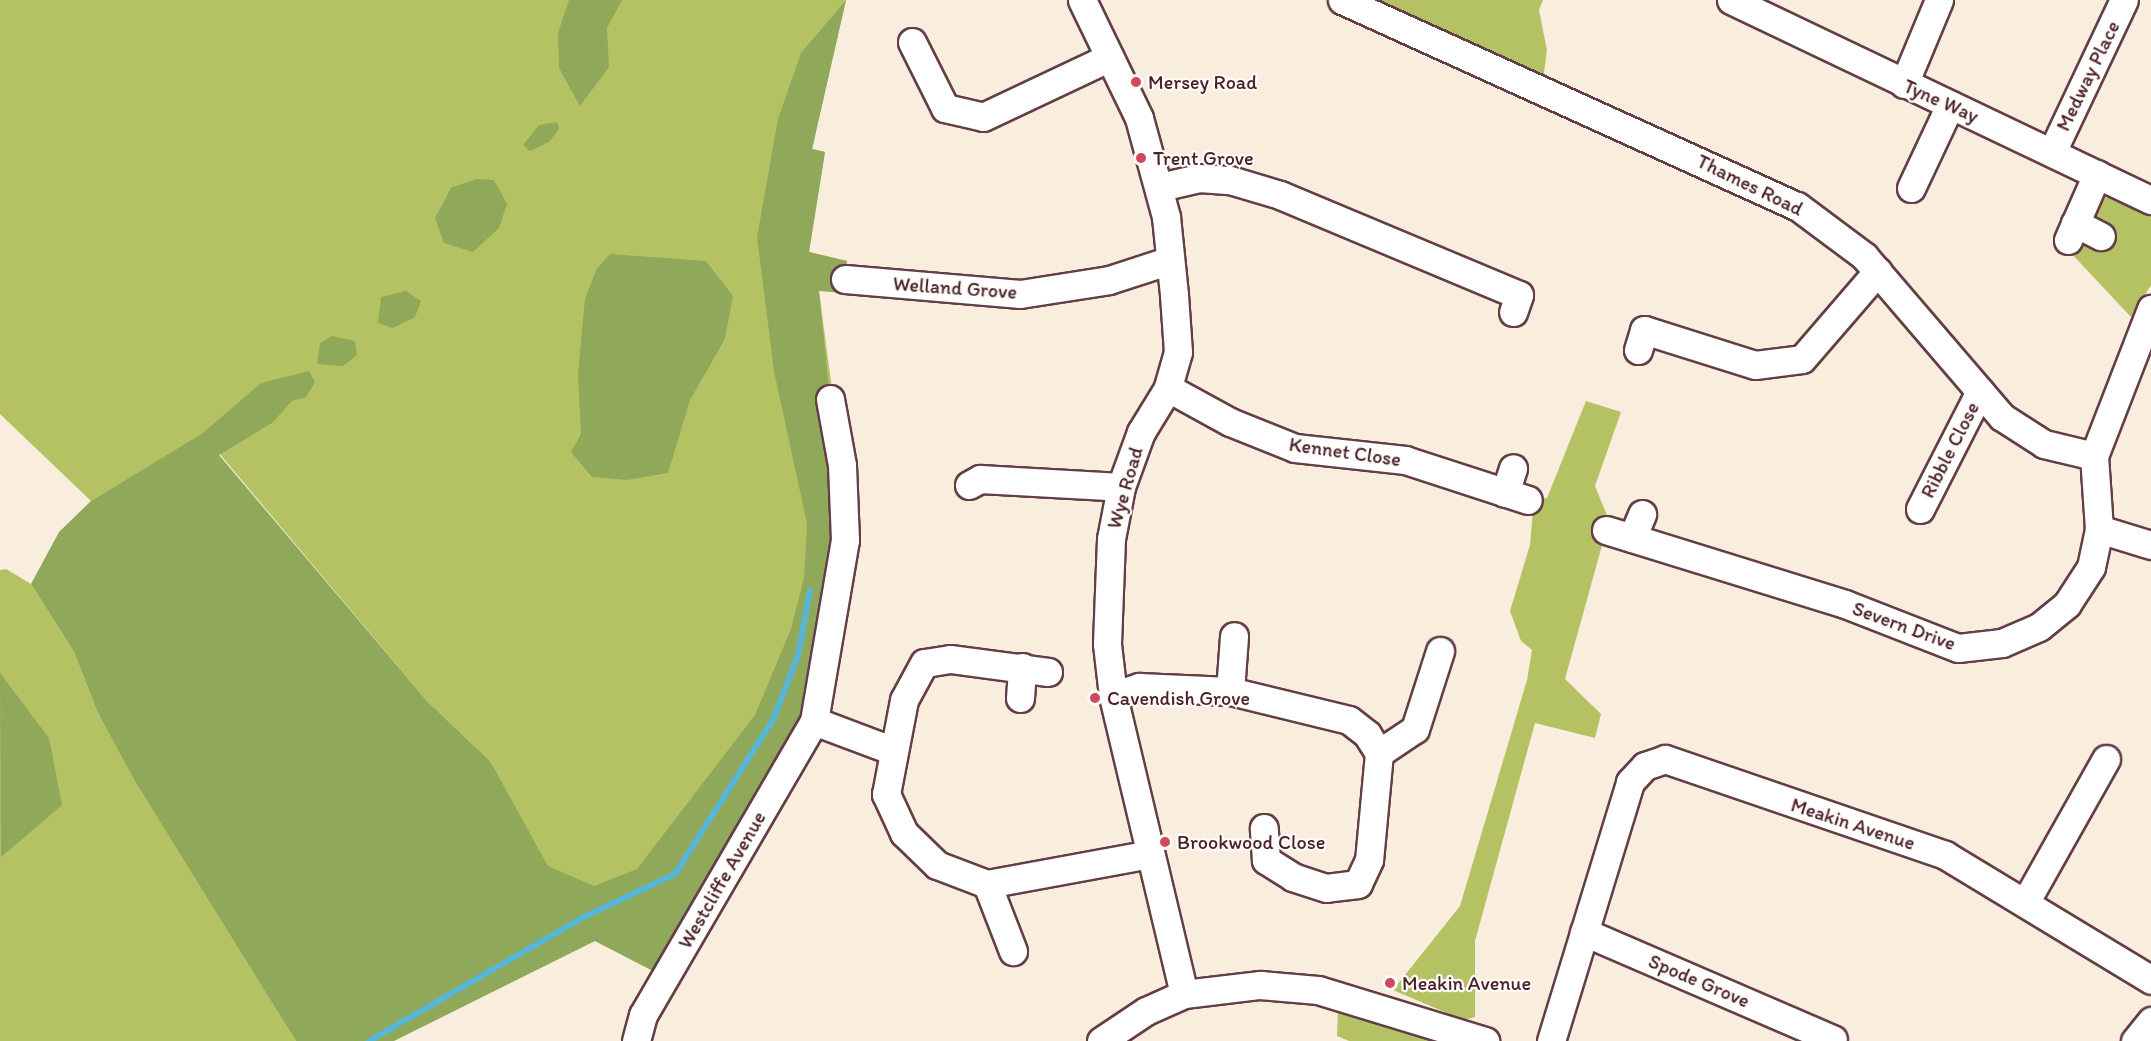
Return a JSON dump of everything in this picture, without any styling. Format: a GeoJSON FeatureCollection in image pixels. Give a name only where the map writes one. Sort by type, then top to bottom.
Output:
{"type":"FeatureCollection","features":[{"type":"Feature","properties":{"kind":"street","name":"Wye Road"},"geometry":{"type":"LineString","coordinates":[[1082,0],[1139,118],[1160,187],[1178,352],[1168,388],[1141,432],[1121,487],[1108,588],[1113,696],[1184,994]]}},
{"type":"Feature","properties":{"kind":"street","name":"Thames Road"},"geometry":{"type":"LineString","coordinates":[[1342,0],[1742,178],[1846,238],[1878,270],[1980,391],[2021,432],[2094,456]]}},
{"type":"Feature","properties":{"kind":"street","name":"Tyne Way"},"geometry":{"type":"LineString","coordinates":[[1733,0],[1904,84],[2151,200]]}},
{"type":"Feature","properties":{"kind":"street"},"geometry":{"type":"LineString","coordinates":[[1904,84],[1939,0]]}},
{"type":"Feature","properties":{"kind":"street","name":"Medway Place"},"geometry":{"type":"LineString","coordinates":[[2052,152],[2124,0]]}},
{"type":"Feature","properties":{"kind":"street"},"geometry":{"type":"LineString","coordinates":[[912,42],[945,108],[983,117],[1110,57]]}},
{"type":"Feature","properties":{"kind":"street"},"geometry":{"type":"LineString","coordinates":[[1911,188],[1950,105]]}},
{"type":"Feature","properties":{"kind":"street"},"geometry":{"type":"LineString","coordinates":[[2097,174],[2072,232],[2101,236]]}},
{"type":"Feature","properties":{"kind":"street"},"geometry":{"type":"LineString","coordinates":[[1160,187],[1199,178],[1230,180],[1280,195],[1519,296],[1513,312]]}},
{"type":"Feature","properties":{"kind":"street","name":"Welland Grove"},"geometry":{"type":"LineString","coordinates":[[845,279],[1020,294],[1109,280],[1168,261]]}},
{"type":"Feature","properties":{"kind":"street"},"geometry":{"type":"LineString","coordinates":[[1652,334],[1755,365],[1802,359],[1878,270]]}},
{"type":"Feature","properties":{"kind":"street","name":"Severn Drive"},"geometry":{"type":"LineString","coordinates":[[1606,530],[1637,526],[1958,648],[1984,648],[2039,627],[2067,604],[2091,567],[2099,529],[2094,456],[2151,309]]}},
{"type":"Feature","properties":{"kind":"street","name":"Kennet Close"},"geometry":{"type":"LineString","coordinates":[[1168,388],[1230,422],[1295,448],[1405,460],[1516,497],[1514,468]]}},
{"type":"Feature","properties":{"kind":"street","name":"Ribble Close"},"geometry":{"type":"LineString","coordinates":[[1920,509],[1980,391]]}},
{"type":"Feature","properties":{"kind":"street","name":"Westcliffe Avenue"},"geometry":{"type":"LineString","coordinates":[[636,1041],[643,1015],[814,721],[845,540],[842,465],[830,399]]}},
{"type":"Feature","properties":{"kind":"street"},"geometry":{"type":"LineString","coordinates":[[969,485],[980,479],[1121,487]]}},
{"type":"Feature","properties":{"kind":"street"},"geometry":{"type":"LineString","coordinates":[[2099,529],[2151,545]]}},
{"type":"Feature","properties":{"kind":"street"},"geometry":{"type":"LineString","coordinates":[[1230,691],[1234,636]]}},
{"type":"Feature","properties":{"kind":"street"},"geometry":{"type":"LineString","coordinates":[[1379,753],[1415,729],[1440,651]]}},
{"type":"Feature","properties":{"kind":"street"},"geometry":{"type":"LineString","coordinates":[[1048,672],[950,659],[924,663],[904,700],[891,750],[886,794],[904,833],[937,864],[987,884],[1149,854]]}},
{"type":"Feature","properties":{"kind":"street"},"geometry":{"type":"LineString","coordinates":[[1020,698],[1022,667]]}},
{"type":"Feature","properties":{"kind":"street"},"geometry":{"type":"LineString","coordinates":[[1113,696],[1139,687],[1230,691],[1349,720],[1379,753],[1369,860],[1358,884],[1326,888],[1293,877],[1266,860],[1263,828]]}},
{"type":"Feature","properties":{"kind":"street"},"geometry":{"type":"LineString","coordinates":[[814,721],[891,750]]}},
{"type":"Feature","properties":{"kind":"street","name":"Meakin Avenue"},"geometry":{"type":"LineString","coordinates":[[1551,1041],[1630,782],[1645,766],[1665,759],[1945,855],[2026,901],[2151,980]]}},
{"type":"Feature","properties":{"kind":"street"},"geometry":{"type":"LineString","coordinates":[[2026,901],[2106,759]]}},
{"type":"Feature","properties":{"kind":"street"},"geometry":{"type":"LineString","coordinates":[[987,884],[1013,951]]}},
{"type":"Feature","properties":{"kind":"street","name":"Spode Grove"},"geometry":{"type":"LineString","coordinates":[[1584,932],[1822,1027]]}},
{"type":"Feature","properties":{"kind":"street"},"geometry":{"type":"LineString","coordinates":[[1101,1041],[1146,1011],[1184,994],[1260,985],[1317,990],[1485,1041]]}},
{"type":"Feature","properties":{"kind":"street"},"geometry":{"type":"LineString","coordinates":[[2135,1041],[2151,1021]]}},
{"type":"Feature","properties":{"kind":"green space"},"geometry":{"type":"Polygon","coordinates":[[[0,0],[846,0],[812,149],[825,152],[809,252],[847,261],[819,291],[842,465],[814,721],[665,977],[595,941],[577,946],[490,761],[427,701],[203,434],[91,501],[0,414],[0,0]]]}},
{"type":"Feature","properties":{"kind":"green space"},"geometry":{"type":"Polygon","coordinates":[[[569,0],[622,0],[607,28],[609,67],[580,106],[559,68],[558,33],[569,0]]]}},
{"type":"Feature","properties":{"kind":"green space"},"geometry":{"type":"Polygon","coordinates":[[[846,0],[812,149],[825,152],[809,252],[847,261],[844,293],[819,291],[830,399],[831,559],[803,720],[752,798],[657,973],[595,941],[394,1041],[296,1041],[135,781],[97,711],[74,652],[31,584],[59,532],[91,501],[203,433],[261,383],[309,371],[315,382],[306,397],[292,401],[272,423],[219,455],[427,701],[490,761],[548,866],[594,886],[637,869],[755,715],[791,629],[804,578],[807,524],[774,371],[757,237],[778,119],[801,53],[846,0]]]}},
{"type":"Feature","properties":{"kind":"green space"},"geometry":{"type":"Polygon","coordinates":[[[1342,0],[1543,0],[1539,10],[1547,50],[1542,89],[1342,0]]]}},
{"type":"Feature","properties":{"kind":"green space"},"geometry":{"type":"Polygon","coordinates":[[[557,122],[559,129],[549,142],[530,151],[523,145],[539,125],[557,122]]]}},
{"type":"Feature","properties":{"kind":"green space"},"geometry":{"type":"Polygon","coordinates":[[[477,179],[494,180],[507,204],[499,228],[473,252],[444,243],[435,218],[451,188],[477,179]]]}},
{"type":"Feature","properties":{"kind":"green space"},"geometry":{"type":"Polygon","coordinates":[[[2124,194],[2151,209],[2151,285],[2131,317],[2069,251],[2076,245],[2104,245],[2093,212],[2104,198],[2124,194]]]}},
{"type":"Feature","properties":{"kind":"green space"},"geometry":{"type":"Polygon","coordinates":[[[610,254],[706,261],[733,296],[725,339],[690,400],[668,473],[627,480],[592,477],[571,452],[581,434],[578,374],[585,299],[596,270],[610,254]]]}},
{"type":"Feature","properties":{"kind":"green space"},"geometry":{"type":"Polygon","coordinates":[[[406,291],[421,301],[415,317],[393,328],[378,323],[381,297],[406,291]]]}},
{"type":"Feature","properties":{"kind":"green space"},"geometry":{"type":"Polygon","coordinates":[[[332,336],[355,341],[357,355],[343,366],[317,364],[320,343],[332,336]]]}},
{"type":"Feature","properties":{"kind":"green space"},"geometry":{"type":"Polygon","coordinates":[[[1586,401],[1621,412],[1595,486],[1609,520],[1565,679],[1601,714],[1595,738],[1535,723],[1475,941],[1475,1017],[1463,1020],[1393,990],[1460,906],[1527,680],[1532,650],[1521,641],[1510,611],[1530,545],[1534,499],[1547,498],[1586,401]]]}},
{"type":"Feature","properties":{"kind":"green space"},"geometry":{"type":"Polygon","coordinates":[[[6,569],[31,584],[74,652],[97,711],[296,1041],[0,1041],[0,570],[6,569]]]}},
{"type":"Feature","properties":{"kind":"green space"},"geometry":{"type":"Polygon","coordinates":[[[0,673],[49,738],[62,805],[1,857],[0,673]]]}},
{"type":"Feature","properties":{"kind":"green space"},"geometry":{"type":"Polygon","coordinates":[[[1338,1009],[1435,1041],[1349,1041],[1337,1036],[1338,1009]]]}},
{"type":"Feature","properties":{"kind":"waterway"},"geometry":{"type":"LineString","coordinates":[[369,1041],[584,917],[675,874],[774,718],[798,655],[810,591]]}},
{"type":"Feature","properties":{"kind":"place","name":"Mersey Road"},"geometry":{"type":"Point","coordinates":[1136,82]}},
{"type":"Feature","properties":{"kind":"place","name":"Trent Grove"},"geometry":{"type":"Point","coordinates":[1141,158]}},
{"type":"Feature","properties":{"kind":"place","name":"Cavendish Grove"},"geometry":{"type":"Point","coordinates":[1095,698]}},
{"type":"Feature","properties":{"kind":"place","name":"Brookwood Close"},"geometry":{"type":"Point","coordinates":[1165,842]}},
{"type":"Feature","properties":{"kind":"place","name":"Meakin Avenue"},"geometry":{"type":"Point","coordinates":[1390,983]}}]}
